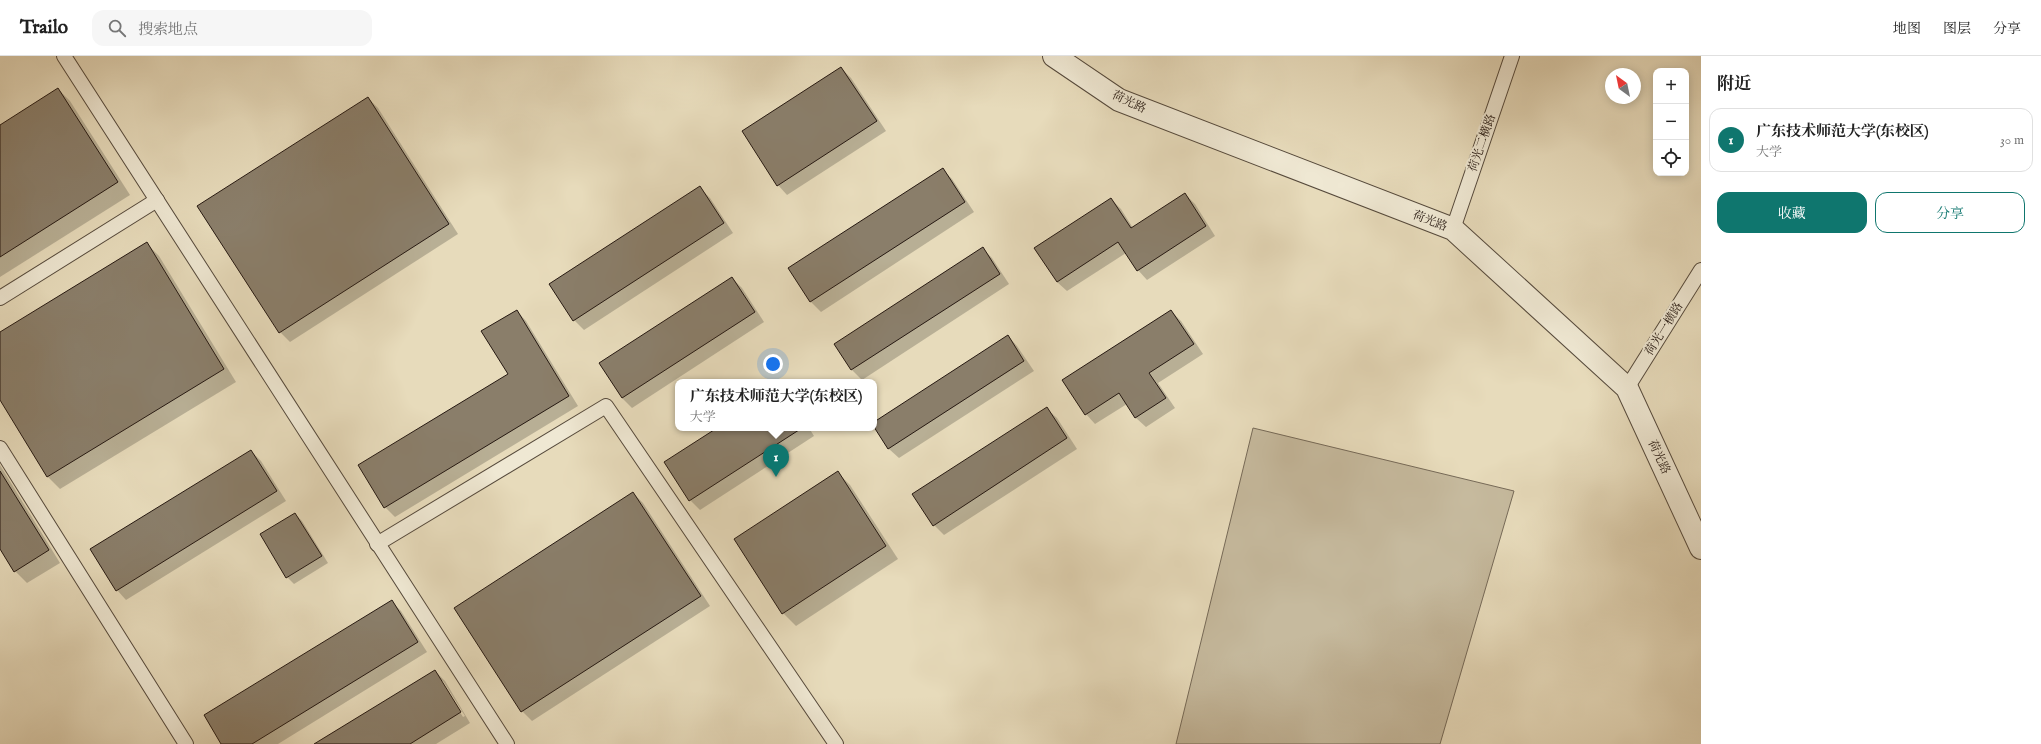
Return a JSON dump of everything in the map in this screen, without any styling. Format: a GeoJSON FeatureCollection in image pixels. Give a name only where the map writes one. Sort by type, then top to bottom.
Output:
{"type":"FeatureCollection","features":[{"type":"Feature","properties":{"kind":"street","name":"荷光路"},"geometry":{"type":"LineString","coordinates":[[1054,56],[1119,100],[1453,229],[1627,388],[1701,548]]}},
{"type":"Feature","properties":{"kind":"lane"},"geometry":{"type":"LineString","coordinates":[[64,56],[377,544],[508,744]]}},
{"type":"Feature","properties":{"kind":"lane","name":"荷光二横路"},"geometry":{"type":"LineString","coordinates":[[1453,229],[1512,56]]}},
{"type":"Feature","properties":{"kind":"lane"},"geometry":{"type":"LineString","coordinates":[[0,298],[156,200]]}},
{"type":"Feature","properties":{"kind":"lane","name":"荷光一横路"},"geometry":{"type":"LineString","coordinates":[[1627,388],[1701,270]]}},
{"type":"Feature","properties":{"kind":"lane"},"geometry":{"type":"LineString","coordinates":[[377,544],[606,406],[836,744]]}},
{"type":"Feature","properties":{"kind":"lane"},"geometry":{"type":"LineString","coordinates":[[0,448],[186,744]]}},
{"type":"Feature","properties":{"kind":"shaded area"},"geometry":{"type":"Polygon","coordinates":[[[1253,428],[1514,491],[1440,744],[1176,744],[1253,428]]]}},
{"type":"Feature","properties":{"kind":"building"},"geometry":{"type":"Polygon","coordinates":[[[841,67],[877,121],[777,186],[742,131],[841,67]]]}},
{"type":"Feature","properties":{"kind":"building"},"geometry":{"type":"Polygon","coordinates":[[[58,88],[118,182],[0,257],[0,125],[58,88]]]}},
{"type":"Feature","properties":{"kind":"building"},"geometry":{"type":"Polygon","coordinates":[[[368,97],[449,224],[279,333],[197,206],[368,97]]]}},
{"type":"Feature","properties":{"kind":"building"},"geometry":{"type":"Polygon","coordinates":[[[943,168],[965,202],[810,302],[788,268],[943,168]]]}},
{"type":"Feature","properties":{"kind":"building"},"geometry":{"type":"Polygon","coordinates":[[[700,186],[724,223],[573,321],[549,284],[700,186]]]}},
{"type":"Feature","properties":{"kind":"building"},"geometry":{"type":"Polygon","coordinates":[[[1185,193],[1206,226],[1137,271],[1118,242],[1057,282],[1034,248],[1111,198],[1131,228],[1185,193]]]}},
{"type":"Feature","properties":{"kind":"building"},"geometry":{"type":"Polygon","coordinates":[[[147,242],[224,369],[47,477],[0,400],[0,332],[147,242]]]}},
{"type":"Feature","properties":{"kind":"building"},"geometry":{"type":"Polygon","coordinates":[[[983,247],[1000,274],[851,370],[834,344],[983,247]]]}},
{"type":"Feature","properties":{"kind":"building"},"geometry":{"type":"Polygon","coordinates":[[[732,277],[755,312],[622,398],[599,363],[732,277]]]}},
{"type":"Feature","properties":{"kind":"building"},"geometry":{"type":"Polygon","coordinates":[[[517,310],[569,396],[384,508],[358,465],[508,374],[481,331],[517,310]]]}},
{"type":"Feature","properties":{"kind":"building"},"geometry":{"type":"Polygon","coordinates":[[[1171,310],[1194,344],[1149,373],[1166,398],[1135,418],[1119,393],[1085,415],[1062,380],[1171,310]]]}},
{"type":"Feature","properties":{"kind":"building"},"geometry":{"type":"Polygon","coordinates":[[[1008,335],[1024,361],[888,449],[877,431],[877,420],[1008,335]]]}},
{"type":"Feature","properties":{"kind":"building"},"geometry":{"type":"Polygon","coordinates":[[[1047,407],[1067,438],[933,526],[912,494],[1047,407]]]}},
{"type":"Feature","properties":{"kind":"building"},"geometry":{"type":"Polygon","coordinates":[[[712,431],[797,431],[689,501],[664,462],[712,431]]]}},
{"type":"Feature","properties":{"kind":"building"},"geometry":{"type":"Polygon","coordinates":[[[251,450],[277,491],[116,591],[90,549],[251,450]]]}},
{"type":"Feature","properties":{"kind":"building"},"geometry":{"type":"Polygon","coordinates":[[[0,471],[49,550],[14,572],[0,549],[0,471]]]}},
{"type":"Feature","properties":{"kind":"building"},"geometry":{"type":"Polygon","coordinates":[[[838,471],[886,546],[782,614],[734,539],[838,471]]]}},
{"type":"Feature","properties":{"kind":"building"},"geometry":{"type":"Polygon","coordinates":[[[633,492],[701,596],[521,712],[454,608],[633,492]]]}},
{"type":"Feature","properties":{"kind":"building"},"geometry":{"type":"Polygon","coordinates":[[[295,513],[322,556],[286,578],[260,534],[295,513]]]}},
{"type":"Feature","properties":{"kind":"building"},"geometry":{"type":"Polygon","coordinates":[[[392,600],[418,642],[252,744],[221,744],[204,715],[392,600]]]}},
{"type":"Feature","properties":{"kind":"building"},"geometry":{"type":"Polygon","coordinates":[[[435,670],[461,712],[410,744],[314,744],[435,670]]]}},
{"type":"Feature","properties":{"kind":"place","name":"广东技术师范大学(东校区)"},"geometry":{"type":"Point","coordinates":[776,477]}}]}
